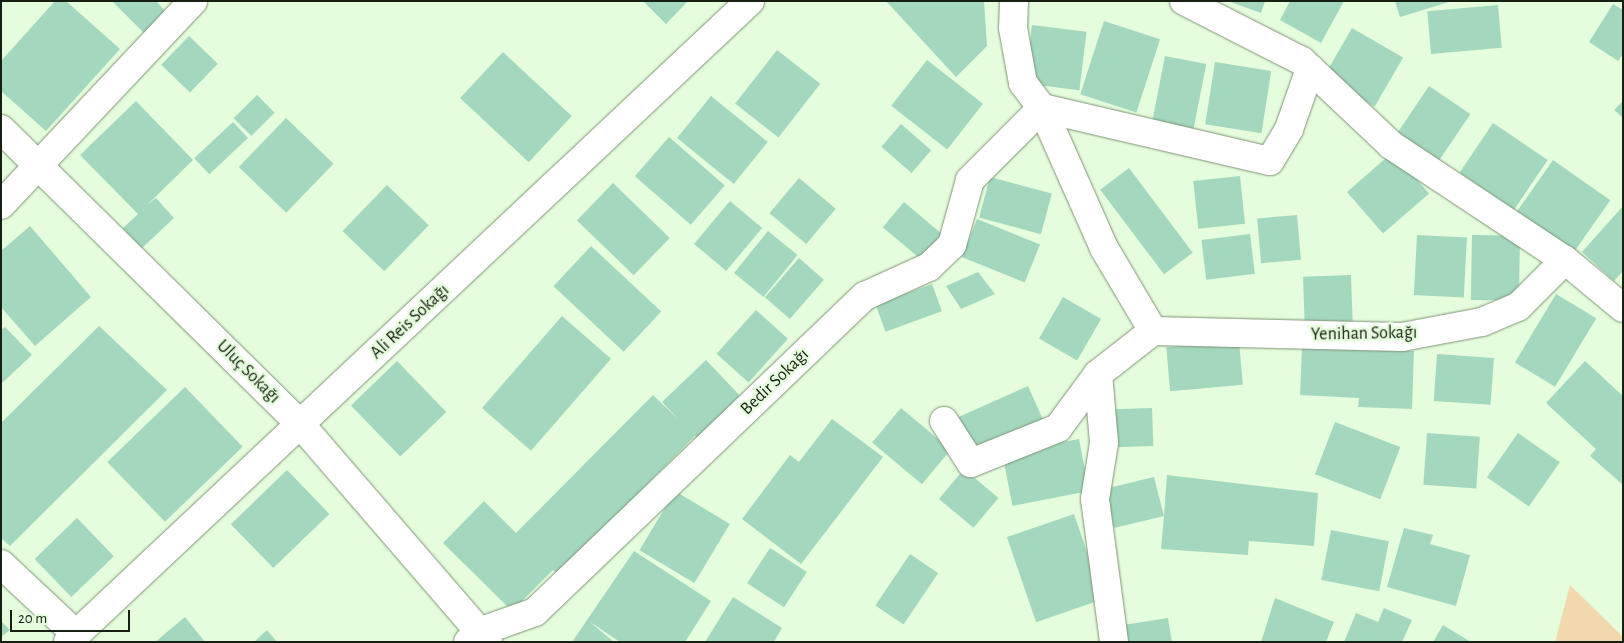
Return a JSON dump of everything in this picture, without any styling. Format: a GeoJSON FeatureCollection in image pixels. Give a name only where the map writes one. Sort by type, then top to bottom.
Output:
{"type":"FeatureCollection","features":[{"type":"Feature","properties":{"kind":"street"},"geometry":{"type":"LineString","coordinates":[[1,205],[37,163],[193,1]]}},
{"type":"Feature","properties":{"kind":"street","name":"Ali Reis Sokağı"},"geometry":{"type":"LineString","coordinates":[[72,638],[301,425],[750,1]]}},
{"type":"Feature","properties":{"kind":"street"},"geometry":{"type":"LineString","coordinates":[[944,421],[971,463],[1058,428],[1098,374],[1153,331],[1091,223],[1042,108],[1023,83],[1013,28],[1014,1]]}},
{"type":"Feature","properties":{"kind":"street"},"geometry":{"type":"LineString","coordinates":[[1184,1],[1310,69],[1391,145],[1565,260],[1623,308]]}},
{"type":"Feature","properties":{"kind":"street"},"geometry":{"type":"LineString","coordinates":[[1042,108],[1270,161],[1289,129],[1310,69]]}},
{"type":"Feature","properties":{"kind":"street","name":"Bedir Sokağı"},"geometry":{"type":"LineString","coordinates":[[477,639],[535,612],[865,296],[929,267],[952,244],[970,180],[1042,108]]}},
{"type":"Feature","properties":{"kind":"street","name":"Uluç Sokağı"},"geometry":{"type":"LineString","coordinates":[[1,129],[301,425],[477,639]]}},
{"type":"Feature","properties":{"kind":"street","name":"Yenihan Sokağı"},"geometry":{"type":"LineString","coordinates":[[1153,331],[1402,337],[1482,322],[1518,307],[1565,260]]}},
{"type":"Feature","properties":{"kind":"street"},"geometry":{"type":"LineString","coordinates":[[1098,374],[1104,443],[1095,500],[1114,642]]}},
{"type":"Feature","properties":{"kind":"street"},"geometry":{"type":"LineString","coordinates":[[1,564],[72,638]]}},
{"type":"Feature","properties":{"kind":"shaded area"},"geometry":{"type":"Polygon","coordinates":[[[1570,585],[1623,637],[1623,642],[1555,642],[1570,585]]]}},
{"type":"Feature","properties":{"kind":"building"},"geometry":{"type":"Polygon","coordinates":[[[55,1],[66,1],[120,49],[46,131],[1,91],[1,61],[55,1]]]}},
{"type":"Feature","properties":{"kind":"building"},"geometry":{"type":"Polygon","coordinates":[[[112,1],[156,1],[168,14],[146,35],[112,1]]]}},
{"type":"Feature","properties":{"kind":"building"},"geometry":{"type":"Polygon","coordinates":[[[643,1],[688,1],[666,24],[643,1]]]}},
{"type":"Feature","properties":{"kind":"building"},"geometry":{"type":"Polygon","coordinates":[[[886,1],[984,1],[987,46],[956,77],[886,1]]]}},
{"type":"Feature","properties":{"kind":"building"},"geometry":{"type":"Polygon","coordinates":[[[1228,1],[1265,1],[1261,13],[1228,1]]]}},
{"type":"Feature","properties":{"kind":"building"},"geometry":{"type":"Polygon","coordinates":[[[1290,1],[1344,1],[1321,43],[1280,20],[1290,1]]]}},
{"type":"Feature","properties":{"kind":"building"},"geometry":{"type":"Polygon","coordinates":[[[1395,1],[1449,1],[1449,2],[1400,17],[1395,1]]]}},
{"type":"Feature","properties":{"kind":"building"},"geometry":{"type":"Polygon","coordinates":[[[1613,4],[1623,10],[1623,54],[1618,61],[1589,42],[1613,4]]]}},
{"type":"Feature","properties":{"kind":"building"},"geometry":{"type":"Polygon","coordinates":[[[1498,5],[1502,48],[1431,54],[1427,11],[1498,5]]]}},
{"type":"Feature","properties":{"kind":"building"},"geometry":{"type":"Polygon","coordinates":[[[1104,21],[1160,39],[1136,112],[1080,94],[1104,21]]]}},
{"type":"Feature","properties":{"kind":"building"},"geometry":{"type":"Polygon","coordinates":[[[1032,25],[1087,32],[1079,90],[1025,84],[1032,25]]]}},
{"type":"Feature","properties":{"kind":"building"},"geometry":{"type":"Polygon","coordinates":[[[1352,28],[1403,58],[1375,107],[1324,77],[1352,28]]]}},
{"type":"Feature","properties":{"kind":"building"},"geometry":{"type":"Polygon","coordinates":[[[189,36],[218,64],[190,93],[161,65],[189,36]]]}},
{"type":"Feature","properties":{"kind":"building"},"geometry":{"type":"Polygon","coordinates":[[[777,50],[820,84],[778,137],[735,104],[777,50]]]}},
{"type":"Feature","properties":{"kind":"building"},"geometry":{"type":"Polygon","coordinates":[[[503,52],[572,116],[529,162],[460,98],[503,52]]]}},
{"type":"Feature","properties":{"kind":"building"},"geometry":{"type":"Polygon","coordinates":[[[1165,56],[1206,64],[1193,131],[1152,123],[1165,56]]]}},
{"type":"Feature","properties":{"kind":"building"},"geometry":{"type":"Polygon","coordinates":[[[927,60],[983,104],[947,149],[891,106],[927,60]]]}},
{"type":"Feature","properties":{"kind":"building"},"geometry":{"type":"Polygon","coordinates":[[[1215,62],[1271,71],[1261,133],[1205,124],[1215,62]]]}},
{"type":"Feature","properties":{"kind":"building"},"geometry":{"type":"Polygon","coordinates":[[[1429,86],[1470,114],[1437,164],[1395,136],[1429,86]]]}},
{"type":"Feature","properties":{"kind":"building"},"geometry":{"type":"Polygon","coordinates":[[[257,95],[275,113],[251,136],[234,118],[257,95]]]}},
{"type":"Feature","properties":{"kind":"building"},"geometry":{"type":"Polygon","coordinates":[[[711,96],[768,142],[734,184],[677,138],[711,96]]]}},
{"type":"Feature","properties":{"kind":"building"},"geometry":{"type":"Polygon","coordinates":[[[136,101],[193,160],[147,205],[156,198],[174,218],[142,248],[123,228],[138,214],[80,155],[136,101]]]}},
{"type":"Feature","properties":{"kind":"building"},"geometry":{"type":"Polygon","coordinates":[[[1623,101],[1623,118],[1614,110],[1623,101]]]}},
{"type":"Feature","properties":{"kind":"building"},"geometry":{"type":"Polygon","coordinates":[[[286,118],[333,164],[286,213],[239,167],[286,118]]]}},
{"type":"Feature","properties":{"kind":"building"},"geometry":{"type":"Polygon","coordinates":[[[233,122],[248,138],[209,174],[194,158],[233,122]]]}},
{"type":"Feature","properties":{"kind":"building"},"geometry":{"type":"Polygon","coordinates":[[[1493,123],[1548,160],[1514,210],[1459,173],[1493,123]]]}},
{"type":"Feature","properties":{"kind":"building"},"geometry":{"type":"Polygon","coordinates":[[[901,124],[931,150],[912,173],[881,147],[901,124]]]}},
{"type":"Feature","properties":{"kind":"building"},"geometry":{"type":"Polygon","coordinates":[[[669,137],[725,186],[691,225],[635,176],[669,137]]]}},
{"type":"Feature","properties":{"kind":"building"},"geometry":{"type":"Polygon","coordinates":[[[1393,152],[1429,194],[1383,234],[1347,192],[1393,152]]]}},
{"type":"Feature","properties":{"kind":"building"},"geometry":{"type":"Polygon","coordinates":[[[1553,160],[1610,200],[1571,256],[1514,216],[1553,160]]]}},
{"type":"Feature","properties":{"kind":"building"},"geometry":{"type":"Polygon","coordinates":[[[1129,168],[1193,253],[1164,274],[1100,190],[1129,168]]]}},
{"type":"Feature","properties":{"kind":"building"},"geometry":{"type":"Polygon","coordinates":[[[1240,176],[1245,224],[1198,229],[1193,181],[1240,176]]]}},
{"type":"Feature","properties":{"kind":"building"},"geometry":{"type":"Polygon","coordinates":[[[990,177],[1052,194],[1041,234],[979,218],[990,177]]]}},
{"type":"Feature","properties":{"kind":"building"},"geometry":{"type":"Polygon","coordinates":[[[799,178],[836,209],[806,244],[769,213],[799,178]]]}},
{"type":"Feature","properties":{"kind":"building"},"geometry":{"type":"Polygon","coordinates":[[[613,183],[670,238],[634,275],[577,220],[613,183]]]}},
{"type":"Feature","properties":{"kind":"building"},"geometry":{"type":"Polygon","coordinates":[[[387,185],[429,225],[384,271],[343,231],[387,185]]]}},
{"type":"Feature","properties":{"kind":"building"},"geometry":{"type":"Polygon","coordinates":[[[730,201],[762,228],[726,271],[694,244],[730,201]]]}},
{"type":"Feature","properties":{"kind":"building"},"geometry":{"type":"Polygon","coordinates":[[[904,202],[944,235],[923,261],[883,227],[904,202]]]}},
{"type":"Feature","properties":{"kind":"building"},"geometry":{"type":"Polygon","coordinates":[[[1623,206],[1623,271],[1614,281],[1582,252],[1623,206]]]}},
{"type":"Feature","properties":{"kind":"building"},"geometry":{"type":"Polygon","coordinates":[[[1297,215],[1301,260],[1261,263],[1257,218],[1297,215]]]}},
{"type":"Feature","properties":{"kind":"building"},"geometry":{"type":"Polygon","coordinates":[[[977,219],[1040,244],[1025,282],[962,257],[977,219]]]}},
{"type":"Feature","properties":{"kind":"building"},"geometry":{"type":"Polygon","coordinates":[[[30,226],[91,297],[35,346],[1,307],[1,251],[30,226]]]}},
{"type":"Feature","properties":{"kind":"building"},"geometry":{"type":"Polygon","coordinates":[[[768,231],[798,255],[764,297],[734,273],[768,231]]]}},
{"type":"Feature","properties":{"kind":"building"},"geometry":{"type":"Polygon","coordinates":[[[1250,234],[1255,274],[1206,280],[1201,240],[1250,234]]]}},
{"type":"Feature","properties":{"kind":"building"},"geometry":{"type":"Polygon","coordinates":[[[1417,235],[1467,238],[1464,298],[1414,295],[1417,235]]]}},
{"type":"Feature","properties":{"kind":"building"},"geometry":{"type":"Polygon","coordinates":[[[1472,235],[1520,236],[1519,301],[1471,300],[1472,235]]]}},
{"type":"Feature","properties":{"kind":"building"},"geometry":{"type":"Polygon","coordinates":[[[591,246],[661,311],[624,352],[553,286],[591,246]]]}},
{"type":"Feature","properties":{"kind":"building"},"geometry":{"type":"Polygon","coordinates":[[[799,258],[824,280],[790,319],[765,297],[799,258]]]}},
{"type":"Feature","properties":{"kind":"building"},"geometry":{"type":"Polygon","coordinates":[[[978,272],[995,294],[961,309],[946,286],[978,272]]]}},
{"type":"Feature","properties":{"kind":"building"},"geometry":{"type":"Polygon","coordinates":[[[1351,275],[1353,324],[1305,326],[1303,277],[1351,275]]]}},
{"type":"Feature","properties":{"kind":"building"},"geometry":{"type":"Polygon","coordinates":[[[932,284],[942,311],[886,332],[876,305],[932,284]]]}},
{"type":"Feature","properties":{"kind":"building"},"geometry":{"type":"Polygon","coordinates":[[[1556,294],[1596,318],[1555,387],[1515,363],[1556,294]]]}},
{"type":"Feature","properties":{"kind":"building"},"geometry":{"type":"Polygon","coordinates":[[[1063,297],[1101,319],[1077,361],[1039,339],[1063,297]]]}},
{"type":"Feature","properties":{"kind":"building"},"geometry":{"type":"Polygon","coordinates":[[[756,310],[788,339],[748,383],[717,354],[756,310]]]}},
{"type":"Feature","properties":{"kind":"building"},"geometry":{"type":"Polygon","coordinates":[[[562,316],[611,359],[531,451],[482,408],[562,316]]]}},
{"type":"Feature","properties":{"kind":"building"},"geometry":{"type":"Polygon","coordinates":[[[99,326],[167,390],[10,546],[1,538],[1,423],[99,326]]]}},
{"type":"Feature","properties":{"kind":"building"},"geometry":{"type":"Polygon","coordinates":[[[5,327],[32,355],[1,384],[1,330],[5,327]]]}},
{"type":"Feature","properties":{"kind":"building"},"geometry":{"type":"Polygon","coordinates":[[[1239,341],[1243,385],[1170,391],[1166,347],[1239,341]]]}},
{"type":"Feature","properties":{"kind":"building"},"geometry":{"type":"Polygon","coordinates":[[[1302,347],[1414,351],[1412,409],[1358,407],[1359,398],[1300,395],[1302,347]]]}},
{"type":"Feature","properties":{"kind":"building"},"geometry":{"type":"Polygon","coordinates":[[[1437,354],[1494,358],[1491,405],[1434,401],[1437,354]]]}},
{"type":"Feature","properties":{"kind":"building"},"geometry":{"type":"Polygon","coordinates":[[[706,360],[745,401],[702,443],[695,436],[558,574],[553,570],[512,611],[443,543],[484,501],[516,533],[653,395],[678,419],[662,402],[706,360]]]}},
{"type":"Feature","properties":{"kind":"building"},"geometry":{"type":"Polygon","coordinates":[[[397,361],[446,412],[400,457],[351,405],[397,361]]]}},
{"type":"Feature","properties":{"kind":"building"},"geometry":{"type":"Polygon","coordinates":[[[1585,361],[1623,396],[1623,485],[1590,456],[1596,449],[1546,403],[1585,361]]]}},
{"type":"Feature","properties":{"kind":"building"},"geometry":{"type":"Polygon","coordinates":[[[1028,386],[1045,425],[976,456],[959,417],[1028,386]]]}},
{"type":"Feature","properties":{"kind":"building"},"geometry":{"type":"Polygon","coordinates":[[[185,387],[243,447],[165,522],[107,462],[185,387]]]}},
{"type":"Feature","properties":{"kind":"building"},"geometry":{"type":"Polygon","coordinates":[[[901,408],[951,450],[922,484],[872,442],[901,408]]]}},
{"type":"Feature","properties":{"kind":"building"},"geometry":{"type":"Polygon","coordinates":[[[1152,408],[1153,446],[1115,447],[1114,409],[1152,408]]]}},
{"type":"Feature","properties":{"kind":"building"},"geometry":{"type":"Polygon","coordinates":[[[832,419],[883,457],[801,564],[742,519],[790,455],[799,462],[832,419]]]}},
{"type":"Feature","properties":{"kind":"building"},"geometry":{"type":"Polygon","coordinates":[[[1335,422],[1400,447],[1380,499],[1315,474],[1335,422]]]}},
{"type":"Feature","properties":{"kind":"building"},"geometry":{"type":"Polygon","coordinates":[[[1427,433],[1480,437],[1476,489],[1423,485],[1427,433]]]}},
{"type":"Feature","properties":{"kind":"building"},"geometry":{"type":"Polygon","coordinates":[[[1518,433],[1560,462],[1529,506],[1487,477],[1518,433]]]}},
{"type":"Feature","properties":{"kind":"building"},"geometry":{"type":"Polygon","coordinates":[[[1079,439],[1089,491],[1013,506],[1002,454],[1079,439]]]}},
{"type":"Feature","properties":{"kind":"building"},"geometry":{"type":"Polygon","coordinates":[[[964,469],[998,498],[973,528],[939,499],[964,469]]]}},
{"type":"Feature","properties":{"kind":"building"},"geometry":{"type":"Polygon","coordinates":[[[287,470],[329,514],[273,568],[231,524],[287,470]]]}},
{"type":"Feature","properties":{"kind":"building"},"geometry":{"type":"Polygon","coordinates":[[[1167,475],[1318,493],[1314,546],[1249,541],[1248,555],[1161,549],[1167,475]]]}},
{"type":"Feature","properties":{"kind":"building"},"geometry":{"type":"Polygon","coordinates":[[[1154,477],[1164,516],[1114,528],[1104,489],[1154,477]]]}},
{"type":"Feature","properties":{"kind":"building"},"geometry":{"type":"Polygon","coordinates":[[[675,491],[730,524],[694,583],[639,550],[675,491]]]}},
{"type":"Feature","properties":{"kind":"building"},"geometry":{"type":"Polygon","coordinates":[[[1074,514],[1103,599],[1036,622],[1007,537],[1074,514]]]}},
{"type":"Feature","properties":{"kind":"building"},"geometry":{"type":"Polygon","coordinates":[[[77,518],[114,556],[71,597],[35,559],[77,518]]]}},
{"type":"Feature","properties":{"kind":"building"},"geometry":{"type":"Polygon","coordinates":[[[1404,528],[1433,535],[1430,544],[1470,555],[1456,606],[1387,587],[1404,528]]]}},
{"type":"Feature","properties":{"kind":"building"},"geometry":{"type":"Polygon","coordinates":[[[1331,530],[1389,541],[1379,591],[1321,580],[1331,530]]]}},
{"type":"Feature","properties":{"kind":"building"},"geometry":{"type":"Polygon","coordinates":[[[770,548],[807,572],[784,607],[747,583],[770,548]]]}},
{"type":"Feature","properties":{"kind":"building"},"geometry":{"type":"Polygon","coordinates":[[[634,551],[711,601],[685,642],[620,642],[590,622],[614,642],[572,642],[634,551]]]}},
{"type":"Feature","properties":{"kind":"building"},"geometry":{"type":"Polygon","coordinates":[[[910,554],[938,573],[904,624],[875,605],[910,554]]]}},
{"type":"Feature","properties":{"kind":"building"},"geometry":{"type":"Polygon","coordinates":[[[733,597],[782,628],[774,642],[705,642],[733,597]]]}},
{"type":"Feature","properties":{"kind":"building"},"geometry":{"type":"Polygon","coordinates":[[[1275,598],[1334,622],[1326,642],[1261,642],[1275,598]]]}},
{"type":"Feature","properties":{"kind":"building"},"geometry":{"type":"Polygon","coordinates":[[[1384,608],[1412,620],[1402,642],[1344,642],[1356,613],[1378,622],[1384,608]]]}},
{"type":"Feature","properties":{"kind":"building"},"geometry":{"type":"Polygon","coordinates":[[[185,617],[205,642],[155,642],[185,617]]]}},
{"type":"Feature","properties":{"kind":"building"},"geometry":{"type":"Polygon","coordinates":[[[1168,618],[1172,642],[1126,642],[1123,625],[1168,618]]]}},
{"type":"Feature","properties":{"kind":"building"},"geometry":{"type":"Polygon","coordinates":[[[1,621],[10,630],[1,637],[1,621]]]}},
{"type":"Feature","properties":{"kind":"building"},"geometry":{"type":"Polygon","coordinates":[[[1443,625],[1471,642],[1433,642],[1443,625]]]}},
{"type":"Feature","properties":{"kind":"building"},"geometry":{"type":"Polygon","coordinates":[[[267,630],[277,642],[254,642],[267,630]]]}}]}
